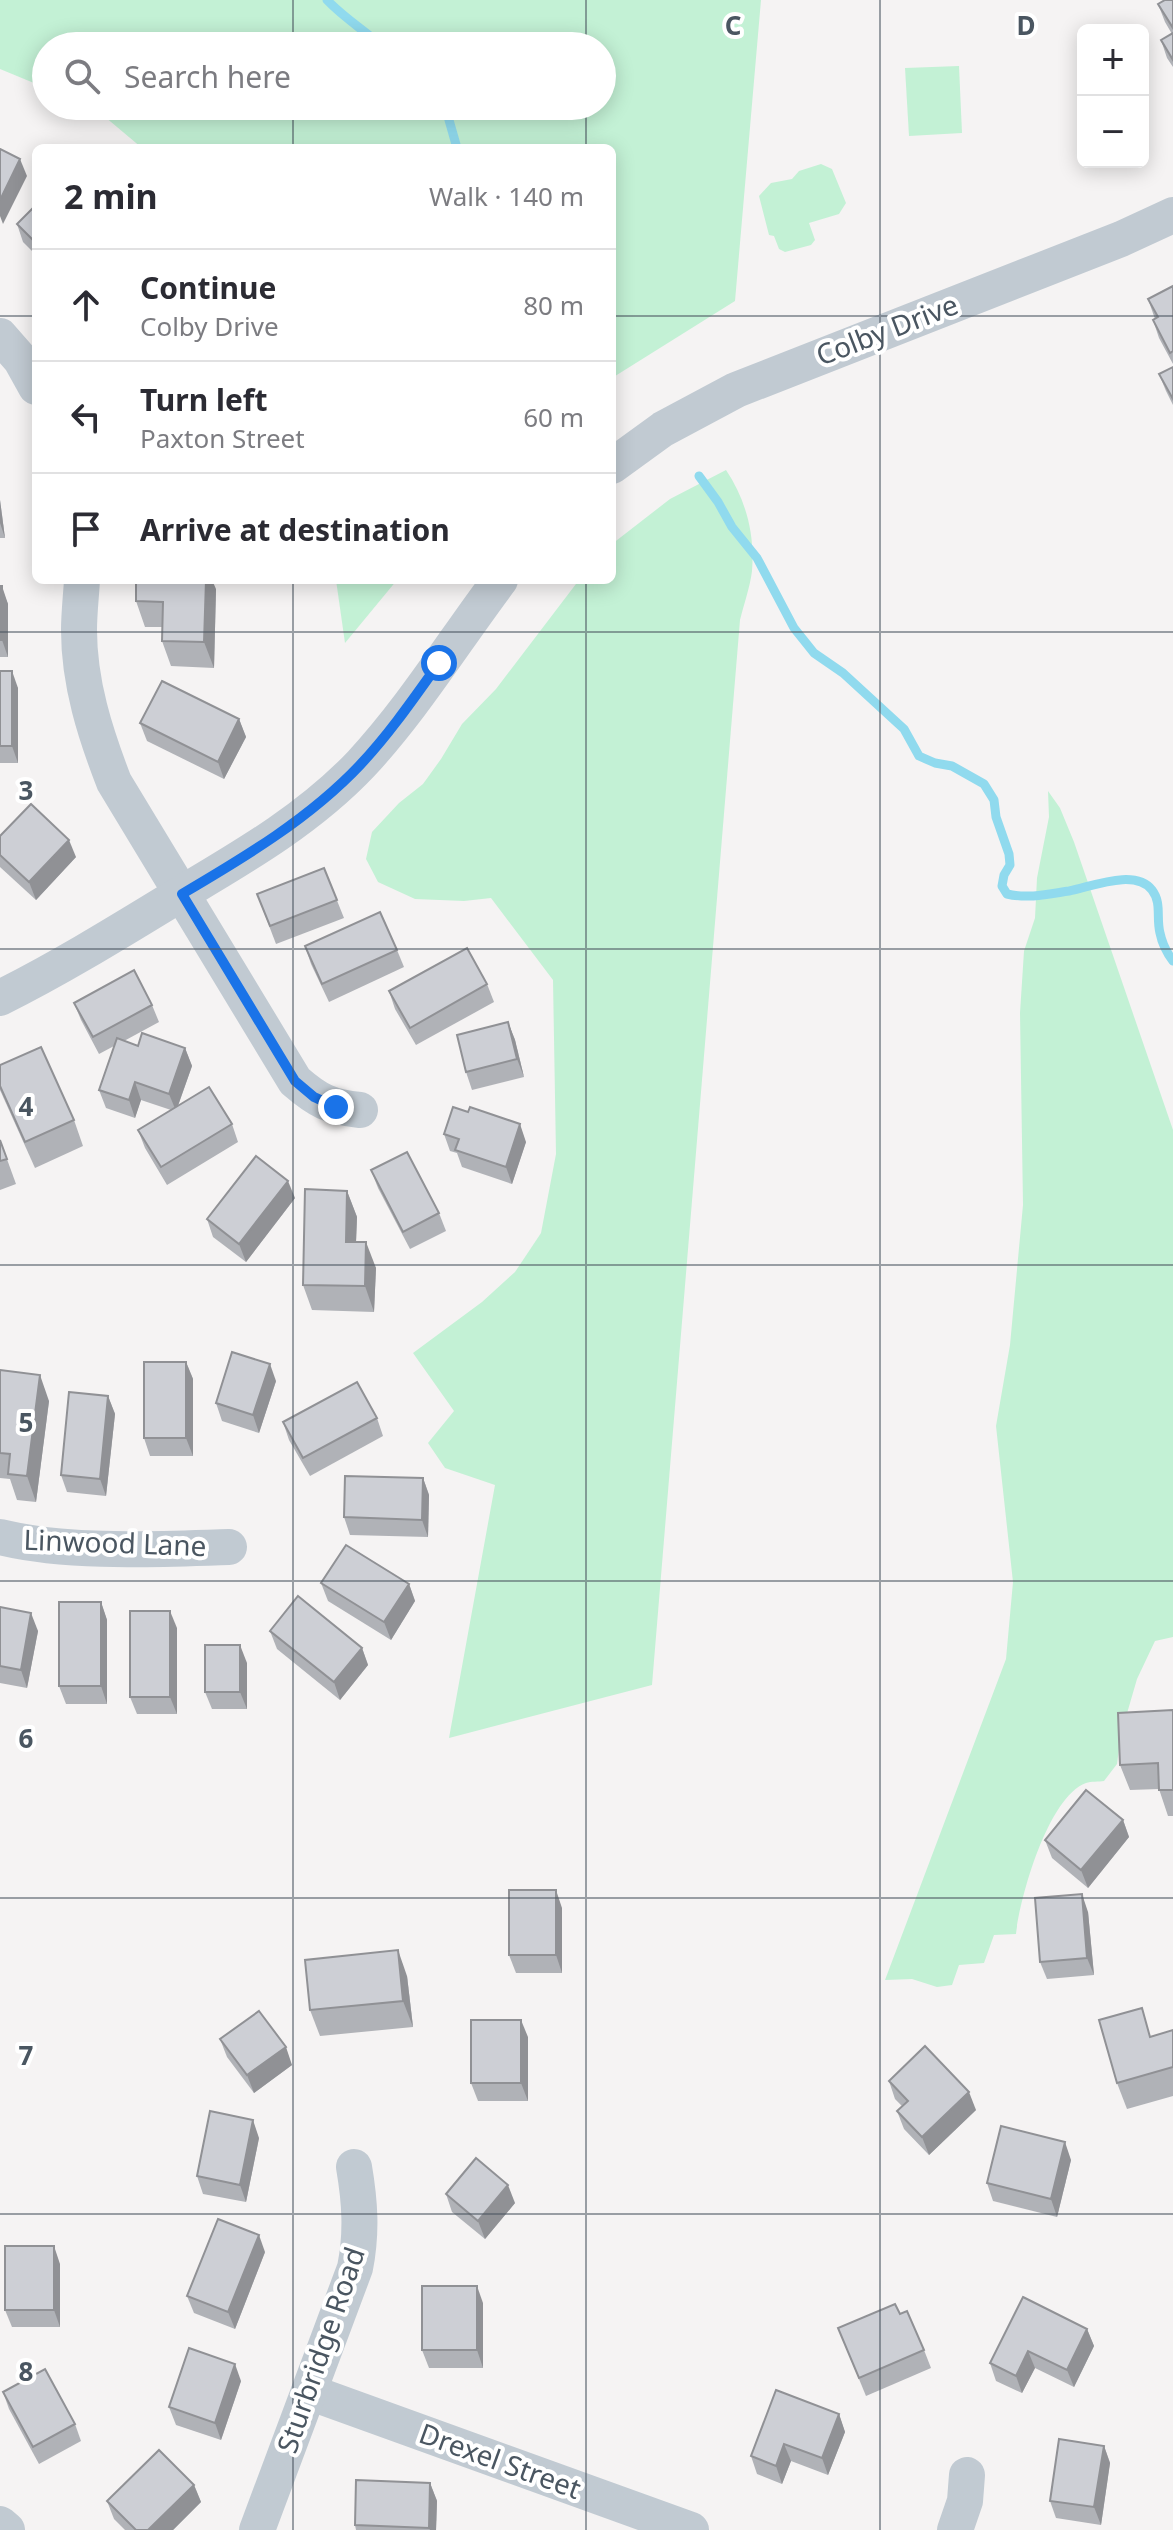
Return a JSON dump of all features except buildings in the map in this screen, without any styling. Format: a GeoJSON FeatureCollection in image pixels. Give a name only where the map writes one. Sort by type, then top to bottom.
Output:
{"type":"FeatureCollection","features":[{"type":"Feature","properties":{"kind":"street","name":"Colby Drive"},"geometry":{"type":"LineString","coordinates":[[616,463],[663,429],[736,390],[1121,239],[1173,215]]}},
{"type":"Feature","properties":{"kind":"street"},"geometry":{"type":"LineString","coordinates":[[0,336],[21,360],[32,380]]}},
{"type":"Feature","properties":{"kind":"street"},"geometry":{"type":"LineString","coordinates":[[82,584],[79,631],[84,683],[96,734],[114,782],[295,1081],[314,1097],[336,1107],[360,1110]]}},
{"type":"Feature","properties":{"kind":"street"},"geometry":{"type":"LineString","coordinates":[[0,998],[63,966],[268,841],[302,816],[358,767],[400,717],[497,584]]}},
{"type":"Feature","properties":{"kind":"street","name":"Linwood Lane"},"geometry":{"type":"LineString","coordinates":[[0,1537],[60,1546],[154,1549],[229,1547]]}},
{"type":"Feature","properties":{"kind":"street","name":"Sturbridge Road"},"geometry":{"type":"LineString","coordinates":[[257,2530],[355,2268],[361,2240],[361,2203],[354,2167]]}},
{"type":"Feature","properties":{"kind":"street","name":"Drexel Street"},"geometry":{"type":"LineString","coordinates":[[309,2392],[691,2530]]}},
{"type":"Feature","properties":{"kind":"street"},"geometry":{"type":"LineString","coordinates":[[955,2530],[965,2501],[967,2475]]}},
{"type":"Feature","properties":{"kind":"street"},"geometry":{"type":"LineString","coordinates":[[0,2524],[7,2530]]}},
{"type":"Feature","properties":{"kind":"green space"},"geometry":{"type":"Polygon","coordinates":[[[0,0],[761,0],[735,301],[616,375],[616,144],[137,144],[109,120],[616,120],[616,32],[32,32],[32,82],[0,69],[0,0]]]}},
{"type":"Feature","properties":{"kind":"green space"},"geometry":{"type":"Polygon","coordinates":[[[959,66],[962,133],[909,136],[905,68],[959,66]]]}},
{"type":"Feature","properties":{"kind":"green space"},"geometry":{"type":"Polygon","coordinates":[[[821,164],[832,169],[846,203],[839,214],[809,223],[815,240],[811,245],[785,252],[779,249],[774,236],[769,235],[759,196],[771,183],[792,179],[799,171],[821,164]]]}},
{"type":"Feature","properties":{"kind":"green space"},"geometry":{"type":"Polygon","coordinates":[[[726,470],[748,518],[752,571],[740,620],[652,1685],[449,1738],[495,1485],[445,1468],[428,1443],[454,1411],[413,1353],[482,1302],[515,1272],[541,1233],[556,1154],[553,980],[491,898],[464,901],[415,899],[378,882],[366,859],[372,832],[399,803],[423,784],[462,724],[496,689],[576,584],[616,584],[616,541],[670,499],[726,470]]]}},
{"type":"Feature","properties":{"kind":"green space"},"geometry":{"type":"Polygon","coordinates":[[[337,584],[394,584],[345,643],[337,584]]]}},
{"type":"Feature","properties":{"kind":"green space"},"geometry":{"type":"Polygon","coordinates":[[[1048,791],[1060,808],[1074,842],[1173,1130],[1173,1637],[1155,1641],[1137,1679],[1121,1734],[1117,1764],[1104,1781],[1086,1783],[1072,1792],[1048,1827],[1023,1897],[1016,1934],[994,1935],[984,1963],[959,1965],[952,1985],[937,1987],[912,1979],[885,1980],[1006,1659],[1013,1582],[996,1426],[1010,1345],[1023,1205],[1020,1013],[1024,951],[1035,918],[1037,878],[1049,817],[1048,791]]]}},
{"type":"Feature","properties":{"kind":"waterway"},"geometry":{"type":"LineString","coordinates":[[327,0],[364,32]]}},
{"type":"Feature","properties":{"kind":"waterway"},"geometry":{"type":"LineString","coordinates":[[449,120],[456,144]]}},
{"type":"Feature","properties":{"kind":"waterway"},"geometry":{"type":"LineString","coordinates":[[699,476],[732,527],[757,558],[794,628],[814,653],[843,673],[904,729],[919,756],[952,766],[984,784],[994,800],[996,817],[1009,854],[1010,865],[1002,886],[1007,894],[1046,895],[1112,881],[1135,880],[1155,895],[1161,937],[1173,961]]}},
{"type":"Feature","properties":{"kind":"route"},"geometry":{"type":"LineString","coordinates":[[336,1107],[314,1097],[295,1081],[182,894],[268,841],[358,767],[383,739],[439,663]]}}]}
